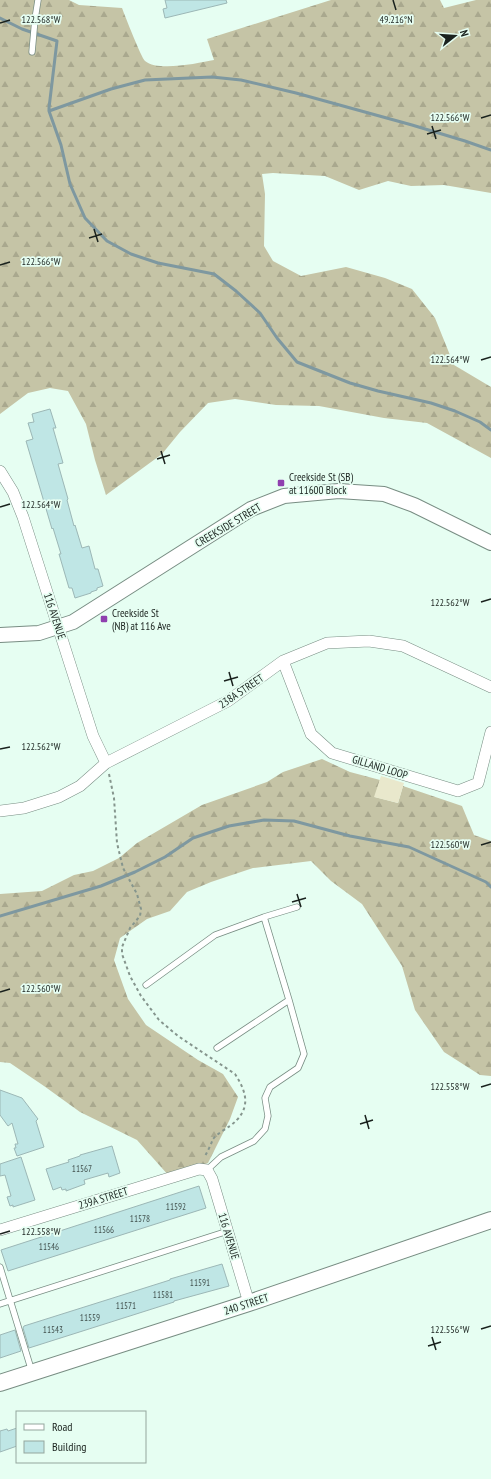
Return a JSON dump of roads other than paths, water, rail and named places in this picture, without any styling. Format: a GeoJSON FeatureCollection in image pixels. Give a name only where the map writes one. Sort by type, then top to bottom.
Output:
{"type":"FeatureCollection","features":[{"type":"Feature","properties":{"kind":"main road","name":"240 STREET"},"geometry":{"type":"LineString","coordinates":[[0,1383],[249,1303],[491,1220]]}},
{"type":"Feature","properties":{"kind":"street","name":"116 AVENUE"},"geometry":{"type":"LineString","coordinates":[[0,471],[13,492],[20,510],[93,736],[106,763]]}},
{"type":"Feature","properties":{"kind":"street","name":"CREEKSIDE STREET"},"geometry":{"type":"LineString","coordinates":[[0,635],[39,633],[58,628],[80,618],[251,509],[284,496],[339,490],[384,494],[414,505],[491,543]]}},
{"type":"Feature","properties":{"kind":"street","name":"238A STREET"},"geometry":{"type":"LineString","coordinates":[[0,811],[24,808],[55,798],[80,786],[106,763],[228,701],[283,661],[327,643],[369,641],[403,646],[491,688]]}},
{"type":"Feature","properties":{"kind":"street","name":"GILLAND LOOP"},"geometry":{"type":"LineString","coordinates":[[283,661],[311,734],[332,753],[458,791],[478,783],[491,732]]}},
{"type":"Feature","properties":{"kind":"street","name":"239A STREET"},"geometry":{"type":"LineString","coordinates":[[0,1230],[199,1169],[207,1170]]}},
{"type":"Feature","properties":{"kind":"street","name":"116 AVENUE"},"geometry":{"type":"LineString","coordinates":[[207,1170],[212,1179],[249,1303]]}},
{"type":"Feature","properties":{"kind":"lane"},"geometry":{"type":"LineString","coordinates":[[32,52],[38,0]]}},
{"type":"Feature","properties":{"kind":"lane"},"geometry":{"type":"LineString","coordinates":[[146,985],[215,935],[264,917],[297,907]]}},
{"type":"Feature","properties":{"kind":"lane"},"geometry":{"type":"LineString","coordinates":[[207,1170],[221,1157],[254,1141],[265,1129],[268,1116],[266,1098],[270,1087],[298,1068],[304,1054],[264,917]]}},
{"type":"Feature","properties":{"kind":"lane"},"geometry":{"type":"LineString","coordinates":[[217,1048],[289,1000]]}},
{"type":"Feature","properties":{"kind":"lane"},"geometry":{"type":"LineString","coordinates":[[0,1304],[228,1231]]}},
{"type":"Feature","properties":{"kind":"lane"},"geometry":{"type":"LineString","coordinates":[[0,1267],[32,1372]]}},
{"type":"Feature","properties":{"kind":"waterway"},"geometry":{"type":"LineString","coordinates":[[0,18],[22,29],[57,41],[49,111],[61,145],[70,184],[85,218],[107,241],[131,254],[158,263],[214,274],[236,291],[260,313],[277,338],[297,362],[350,383],[431,403],[455,411],[480,422],[491,430]]}},
{"type":"Feature","properties":{"kind":"waterway"},"geometry":{"type":"LineString","coordinates":[[49,111],[111,89],[145,80],[212,77],[241,80],[296,93],[412,125],[491,150]]}},
{"type":"Feature","properties":{"kind":"waterway"},"geometry":{"type":"LineString","coordinates":[[0,916],[101,886],[135,872],[165,857],[193,838],[229,826],[264,820],[294,821],[350,836],[409,847],[486,882],[491,887]]}},
{"type":"Feature","properties":{"kind":"place","name":"Creekside St (SB) at 11600 Block"},"geometry":{"type":"Point","coordinates":[281,483]}},
{"type":"Feature","properties":{"kind":"place","name":"Creekside St (NB) at 116 Ave"},"geometry":{"type":"Point","coordinates":[104,619]}}]}
